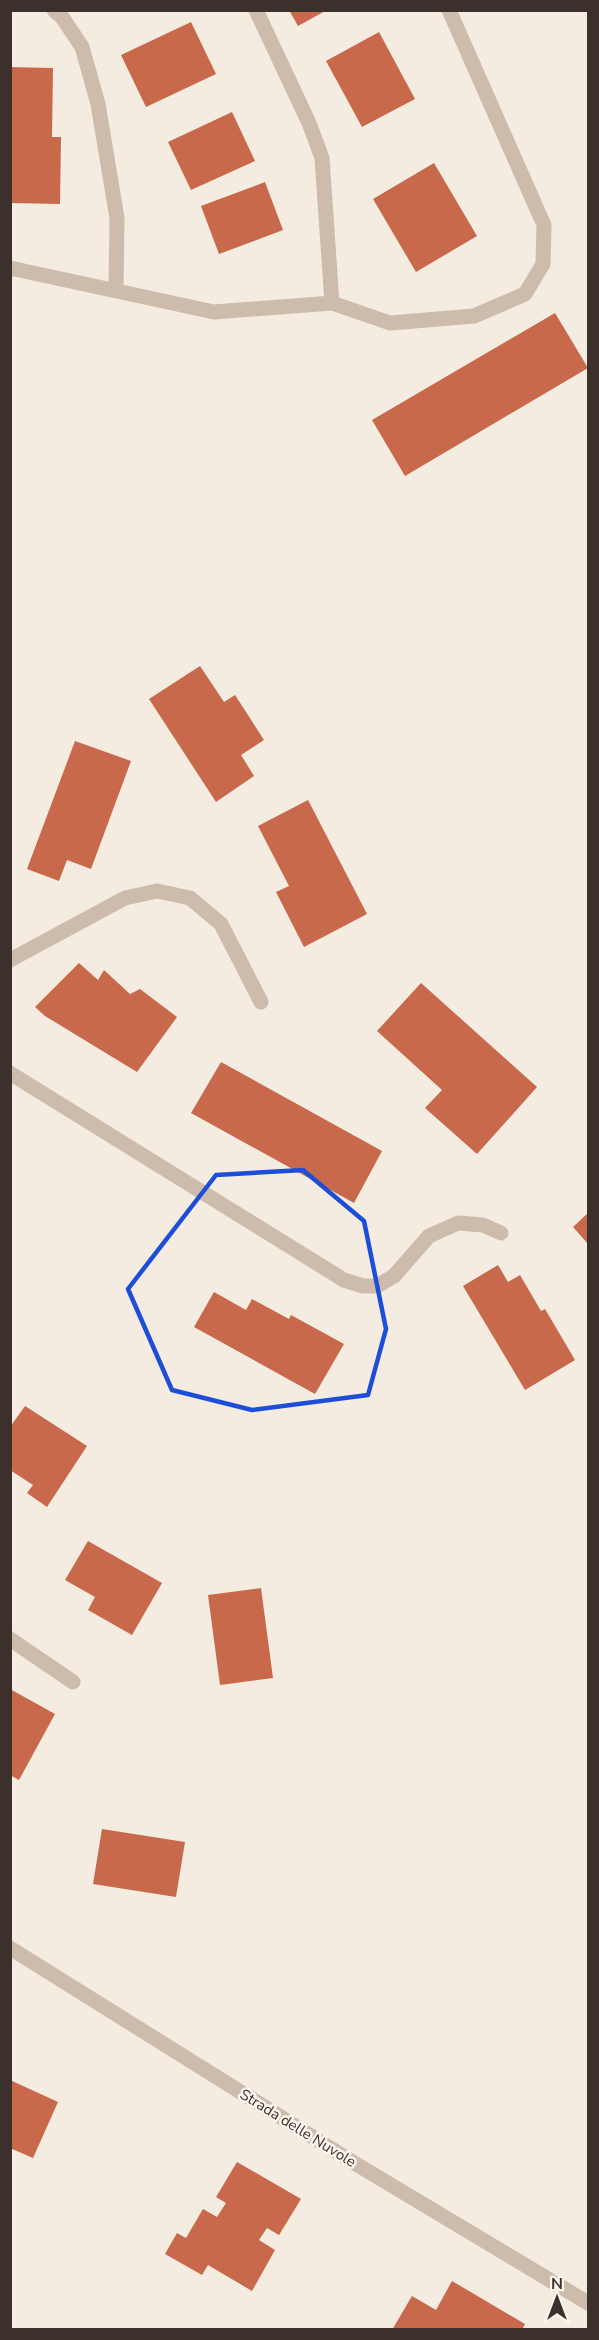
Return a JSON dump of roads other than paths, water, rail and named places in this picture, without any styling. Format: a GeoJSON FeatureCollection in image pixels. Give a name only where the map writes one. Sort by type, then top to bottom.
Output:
{"type":"FeatureCollection","features":[{"type":"Feature","properties":{"kind":"street"},"geometry":{"type":"LineString","coordinates":[[54,10],[62,17],[82,46],[98,104],[117,218],[116,290]]}},
{"type":"Feature","properties":{"kind":"street"},"geometry":{"type":"LineString","coordinates":[[256,10],[309,123],[322,158],[332,303]]}},
{"type":"Feature","properties":{"kind":"street"},"geometry":{"type":"LineString","coordinates":[[10,268],[214,312],[332,303],[390,323],[474,316],[525,294],[543,264],[544,225],[449,10]]}},
{"type":"Feature","properties":{"kind":"street"},"geometry":{"type":"LineString","coordinates":[[10,960],[125,898],[157,891],[190,898],[220,924],[261,1002]]}},
{"type":"Feature","properties":{"kind":"street"},"geometry":{"type":"LineString","coordinates":[[10,1074],[344,1280],[363,1286],[377,1286],[394,1276],[429,1236],[458,1223],[483,1225],[501,1233]]}},
{"type":"Feature","properties":{"kind":"street"},"geometry":{"type":"LineString","coordinates":[[10,1640],[73,1682]]}},
{"type":"Feature","properties":{"kind":"street","name":"Strada delle Nuvole"},"geometry":{"type":"LineString","coordinates":[[10,1948],[351,2161],[588,2302]]}}]}
